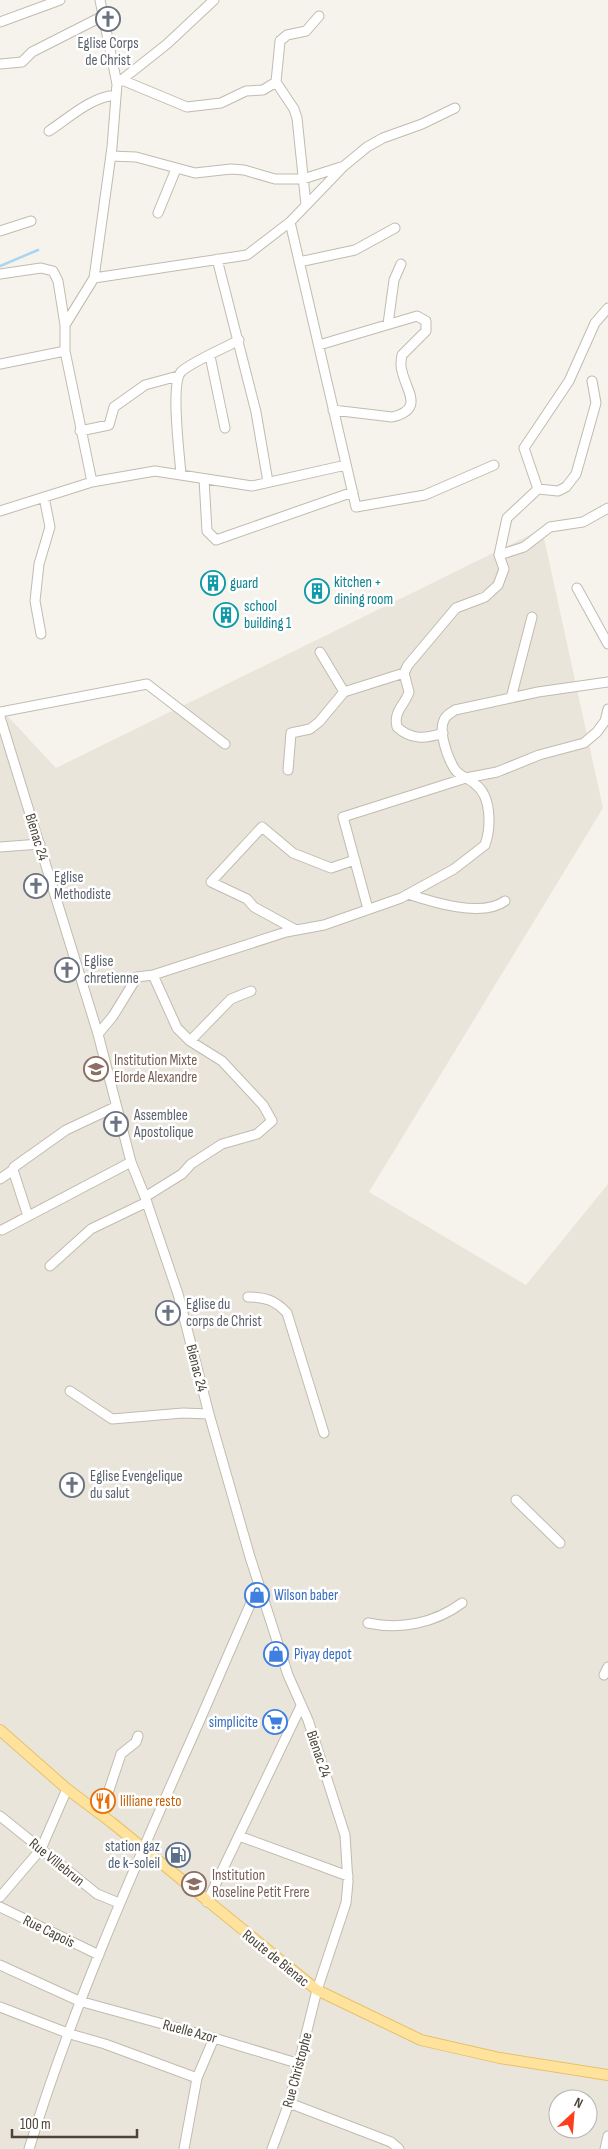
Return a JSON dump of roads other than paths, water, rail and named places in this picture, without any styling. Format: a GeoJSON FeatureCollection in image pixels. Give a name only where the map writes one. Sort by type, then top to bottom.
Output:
{"type":"FeatureCollection","features":[{"type":"Feature","properties":{"kind":"main road","name":"Route de Bienac"},"geometry":{"type":"LineString","coordinates":[[0,1730],[67,1789],[101,1814],[317,1990],[421,2040],[500,2058],[608,2075]]}},
{"type":"Feature","properties":{"kind":"street"},"geometry":{"type":"LineString","coordinates":[[0,22],[60,0]]}},
{"type":"Feature","properties":{"kind":"street"},"geometry":{"type":"LineString","coordinates":[[65,325],[94,278],[111,156],[116,95],[120,82],[100,0]]}},
{"type":"Feature","properties":{"kind":"street"},"geometry":{"type":"LineString","coordinates":[[120,82],[167,44],[214,0]]}},
{"type":"Feature","properties":{"kind":"street"},"geometry":{"type":"LineString","coordinates":[[0,64],[22,62],[32,52],[103,16]]}},
{"type":"Feature","properties":{"kind":"street"},"geometry":{"type":"LineString","coordinates":[[306,205],[297,118],[294,109],[276,82],[280,41],[287,35],[306,31],[319,16]]}},
{"type":"Feature","properties":{"kind":"street"},"geometry":{"type":"LineString","coordinates":[[120,82],[196,108],[221,103],[246,91],[263,90],[276,82]]}},
{"type":"Feature","properties":{"kind":"street"},"geometry":{"type":"LineString","coordinates":[[49,131],[100,98],[116,95]]}},
{"type":"Feature","properties":{"kind":"street"},"geometry":{"type":"LineString","coordinates":[[94,278],[247,255],[290,222],[344,166],[382,138],[422,124],[455,108]]}},
{"type":"Feature","properties":{"kind":"street"},"geometry":{"type":"LineString","coordinates":[[111,156],[145,159],[195,173],[231,169],[244,170],[275,179],[302,179],[344,166]]}},
{"type":"Feature","properties":{"kind":"street"},"geometry":{"type":"LineString","coordinates":[[158,213],[176,169]]}},
{"type":"Feature","properties":{"kind":"street"},"geometry":{"type":"LineString","coordinates":[[0,231],[31,221]]}},
{"type":"Feature","properties":{"kind":"street"},"geometry":{"type":"LineString","coordinates":[[290,222],[356,507],[426,496],[494,465]]}},
{"type":"Feature","properties":{"kind":"street"},"geometry":{"type":"LineString","coordinates":[[299,262],[354,250],[395,228]]}},
{"type":"Feature","properties":{"kind":"street"},"geometry":{"type":"LineString","coordinates":[[217,259],[256,412],[268,482]]}},
{"type":"Feature","properties":{"kind":"street"},"geometry":{"type":"LineString","coordinates":[[388,324],[394,280],[401,264]]}},
{"type":"Feature","properties":{"kind":"street"},"geometry":{"type":"LineString","coordinates":[[0,274],[41,268],[53,272],[58,281],[65,325],[65,351],[92,482]]}},
{"type":"Feature","properties":{"kind":"street"},"geometry":{"type":"LineString","coordinates":[[538,490],[524,448],[569,381],[596,323],[608,308]]}},
{"type":"Feature","properties":{"kind":"street"},"geometry":{"type":"LineString","coordinates":[[318,345],[417,316],[426,321],[426,331],[402,355],[401,370],[412,394],[410,404],[399,415],[392,417],[334,410]]}},
{"type":"Feature","properties":{"kind":"street"},"geometry":{"type":"LineString","coordinates":[[80,431],[109,425],[114,407],[145,385],[178,376],[186,368],[239,340]]}},
{"type":"Feature","properties":{"kind":"street"},"geometry":{"type":"LineString","coordinates":[[0,364],[65,351]]}},
{"type":"Feature","properties":{"kind":"street"},"geometry":{"type":"LineString","coordinates":[[210,356],[225,428]]}},
{"type":"Feature","properties":{"kind":"street"},"geometry":{"type":"LineString","coordinates":[[178,376],[176,402],[181,475]]}},
{"type":"Feature","properties":{"kind":"street"},"geometry":{"type":"LineString","coordinates":[[443,734],[433,737],[413,737],[397,727],[395,720],[397,711],[408,692],[404,673],[408,665],[456,608],[485,597],[498,585],[504,569],[499,555],[506,518],[538,490],[558,491],[566,487],[576,474],[596,403],[592,381]]}},
{"type":"Feature","properties":{"kind":"street"},"geometry":{"type":"LineString","coordinates":[[0,510],[92,482],[155,471],[252,486],[346,465]]}},
{"type":"Feature","properties":{"kind":"street"},"geometry":{"type":"LineString","coordinates":[[204,479],[207,531],[216,540],[352,492]]}},
{"type":"Feature","properties":{"kind":"street"},"geometry":{"type":"LineString","coordinates":[[41,634],[35,602],[39,564],[50,527],[44,497]]}},
{"type":"Feature","properties":{"kind":"street"},"geometry":{"type":"LineString","coordinates":[[499,555],[524,547],[550,527],[583,522],[608,508]]}},
{"type":"Feature","properties":{"kind":"street"},"geometry":{"type":"LineString","coordinates":[[577,588],[608,644]]}},
{"type":"Feature","properties":{"kind":"street"},"geometry":{"type":"LineString","coordinates":[[511,698],[532,617]]}},
{"type":"Feature","properties":{"kind":"street"},"geometry":{"type":"LineString","coordinates":[[320,652],[344,692]]}},
{"type":"Feature","properties":{"kind":"street"},"geometry":{"type":"LineString","coordinates":[[288,770],[290,764],[291,733],[310,729],[319,722],[344,692],[404,673]]}},
{"type":"Feature","properties":{"kind":"street"},"geometry":{"type":"LineString","coordinates":[[98,1034],[137,976],[153,975],[296,930],[324,925],[408,894],[454,868],[485,845],[490,821],[484,798],[477,785],[454,769],[443,734],[443,721],[455,710],[511,698],[608,682]]}},
{"type":"Feature","properties":{"kind":"street"},"geometry":{"type":"LineString","coordinates":[[0,712],[147,684],[226,744]]}},
{"type":"Feature","properties":{"kind":"street"},"geometry":{"type":"LineString","coordinates":[[368,909],[343,817],[466,778],[497,772],[539,755],[584,743],[597,732],[605,721],[608,709]]}},
{"type":"Feature","properties":{"kind":"street","name":"Bienac 24"},"geometry":{"type":"LineString","coordinates":[[0,717],[3,735],[40,844],[98,1034],[115,1107],[131,1162],[146,1199],[178,1294],[209,1414],[259,1585],[288,1675],[326,1771],[345,1835],[348,1876],[346,1903],[317,1990]]}},
{"type":"Feature","properties":{"kind":"street"},"geometry":{"type":"LineString","coordinates":[[296,930],[254,907],[247,899],[211,882],[262,827],[293,853],[323,866],[332,868],[355,860]]}},
{"type":"Feature","properties":{"kind":"street"},"geometry":{"type":"LineString","coordinates":[[0,847],[40,844]]}},
{"type":"Feature","properties":{"kind":"street"},"geometry":{"type":"LineString","coordinates":[[408,894],[427,900],[480,909],[500,905],[505,901]]}},
{"type":"Feature","properties":{"kind":"street"},"geometry":{"type":"LineString","coordinates":[[50,1266],[91,1229],[146,1199],[182,1174],[191,1164],[222,1144],[257,1134],[272,1121],[263,1104],[222,1061],[190,1041],[177,1028],[153,975]]}},
{"type":"Feature","properties":{"kind":"street"},"geometry":{"type":"LineString","coordinates":[[190,1041],[231,998],[251,991]]}},
{"type":"Feature","properties":{"kind":"street"},"geometry":{"type":"LineString","coordinates":[[0,1179],[66,1130],[115,1107]]}},
{"type":"Feature","properties":{"kind":"street"},"geometry":{"type":"LineString","coordinates":[[2,1230],[131,1162]]}},
{"type":"Feature","properties":{"kind":"street"},"geometry":{"type":"LineString","coordinates":[[12,1170],[28,1216]]}},
{"type":"Feature","properties":{"kind":"street"},"geometry":{"type":"LineString","coordinates":[[248,1298],[263,1297],[278,1303],[287,1313],[324,1432]]}},
{"type":"Feature","properties":{"kind":"street"},"geometry":{"type":"LineString","coordinates":[[70,1391],[112,1419],[183,1413],[209,1414]]}},
{"type":"Feature","properties":{"kind":"street"},"geometry":{"type":"LineString","coordinates":[[516,1500],[560,1544]]}},
{"type":"Feature","properties":{"kind":"street"},"geometry":{"type":"LineString","coordinates":[[29,2149],[70,2034],[78,2001],[99,1955],[118,1903],[259,1585]]}},
{"type":"Feature","properties":{"kind":"street"},"geometry":{"type":"LineString","coordinates":[[368,1623],[392,1627],[424,1622],[449,1613],[462,1603]]}},
{"type":"Feature","properties":{"kind":"street"},"geometry":{"type":"LineString","coordinates":[[207,1902],[301,1706]]}},
{"type":"Feature","properties":{"kind":"street"},"geometry":{"type":"LineString","coordinates":[[101,1814],[121,1754],[136,1742],[138,1736]]}},
{"type":"Feature","properties":{"kind":"street"},"geometry":{"type":"LineString","coordinates":[[0,1897],[41,1849],[67,1789]]}},
{"type":"Feature","properties":{"kind":"street","name":"Rue Villebrun"},"geometry":{"type":"LineString","coordinates":[[0,1816],[97,1894],[118,1903]]}},
{"type":"Feature","properties":{"kind":"street"},"geometry":{"type":"LineString","coordinates":[[239,1836],[348,1876]]}},
{"type":"Feature","properties":{"kind":"street","name":"Rue Capois"},"geometry":{"type":"LineString","coordinates":[[0,1907],[99,1955]]}},
{"type":"Feature","properties":{"kind":"street","name":"Ruelle Azor"},"geometry":{"type":"LineString","coordinates":[[0,1966],[78,2001],[214,2038],[300,2064]]}},
{"type":"Feature","properties":{"kind":"street","name":"Rue Christophe"},"geometry":{"type":"LineString","coordinates":[[272,2149],[289,2103],[317,1990]]}},
{"type":"Feature","properties":{"kind":"street"},"geometry":{"type":"LineString","coordinates":[[0,2008],[197,2078]]}},
{"type":"Feature","properties":{"kind":"street"},"geometry":{"type":"LineString","coordinates":[[184,2149],[197,2078],[214,2038]]}},
{"type":"Feature","properties":{"kind":"street"},"geometry":{"type":"LineString","coordinates":[[289,2103],[391,2142],[399,2149]]}},
{"type":"Feature","properties":{"kind":"street"},"geometry":{"type":"LineString","coordinates":[[605,2149],[608,2136]]}},
{"type":"Feature","properties":{"kind":"waterway"},"geometry":{"type":"LineString","coordinates":[[0,266],[38,250]]}},
{"type":"Feature","properties":{"kind":"place","name":"Eglise Corps de Christ"},"geometry":{"type":"Point","coordinates":[108,19]}},
{"type":"Feature","properties":{"kind":"place","name":"guard"},"geometry":{"type":"Point","coordinates":[213,583]}},
{"type":"Feature","properties":{"kind":"place","name":"kitchen + dining room"},"geometry":{"type":"Point","coordinates":[317,591]}},
{"type":"Feature","properties":{"kind":"place","name":"school building 1"},"geometry":{"type":"Point","coordinates":[226,615]}},
{"type":"Feature","properties":{"kind":"place","name":"Eglise Methodiste"},"geometry":{"type":"Point","coordinates":[36,886]}},
{"type":"Feature","properties":{"kind":"place","name":"Eglise chretienne"},"geometry":{"type":"Point","coordinates":[67,970]}},
{"type":"Feature","properties":{"kind":"place","name":"Institution Mixte Elorde Alexandre"},"geometry":{"type":"Point","coordinates":[96,1069]}},
{"type":"Feature","properties":{"kind":"place","name":"Assemblee Apostolique"},"geometry":{"type":"Point","coordinates":[116,1124]}},
{"type":"Feature","properties":{"kind":"place","name":"Eglise du corps de Christ"},"geometry":{"type":"Point","coordinates":[168,1313]}},
{"type":"Feature","properties":{"kind":"place","name":"Eglise Evengelique du salut"},"geometry":{"type":"Point","coordinates":[72,1485]}},
{"type":"Feature","properties":{"kind":"place","name":"Wilson baber"},"geometry":{"type":"Point","coordinates":[257,1595]}},
{"type":"Feature","properties":{"kind":"place","name":"Piyay depot"},"geometry":{"type":"Point","coordinates":[276,1654]}},
{"type":"Feature","properties":{"kind":"place","name":"simplicite"},"geometry":{"type":"Point","coordinates":[275,1722]}},
{"type":"Feature","properties":{"kind":"place","name":"lilliane resto"},"geometry":{"type":"Point","coordinates":[103,1801]}},
{"type":"Feature","properties":{"kind":"place","name":"station gaz de k-soleil"},"geometry":{"type":"Point","coordinates":[178,1855]}},
{"type":"Feature","properties":{"kind":"place","name":"Institution Roseline Petit Frere"},"geometry":{"type":"Point","coordinates":[194,1884]}}]}
